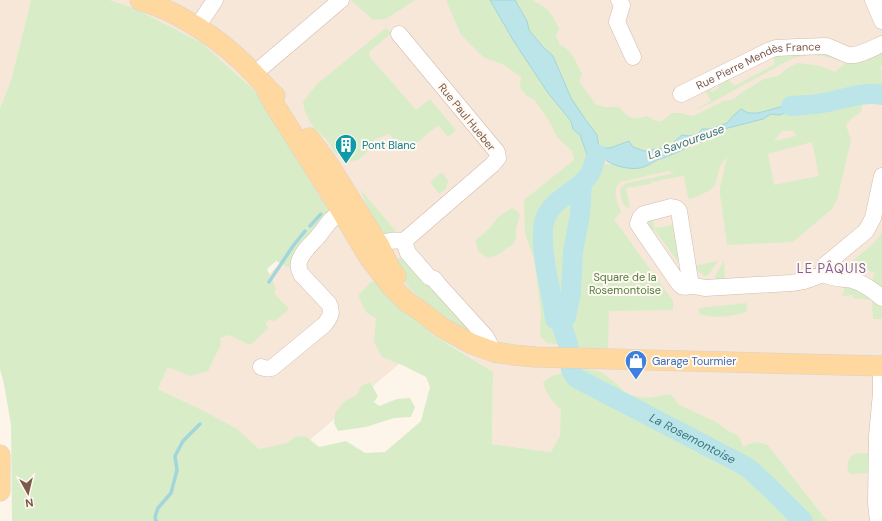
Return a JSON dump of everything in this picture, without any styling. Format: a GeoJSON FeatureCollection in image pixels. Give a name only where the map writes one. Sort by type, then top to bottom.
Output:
{"type":"FeatureCollection","features":[{"type":"Feature","properties":{"kind":"main road"},"geometry":{"type":"LineString","coordinates":[[140,0],[182,18],[226,48],[240,59],[288,109],[329,165],[418,309]]}},
{"type":"Feature","properties":{"kind":"main road"},"geometry":{"type":"LineString","coordinates":[[260,81],[368,256],[391,286],[407,302],[441,327],[472,344],[494,352],[549,358],[882,366]]}},
{"type":"Feature","properties":{"kind":"main road"},"geometry":{"type":"LineString","coordinates":[[0,455],[0,491]]}},
{"type":"Feature","properties":{"kind":"street"},"geometry":{"type":"LineString","coordinates":[[197,27],[215,0]]}},
{"type":"Feature","properties":{"kind":"street"},"geometry":{"type":"LineString","coordinates":[[260,81],[341,0]]}},
{"type":"Feature","properties":{"kind":"street"},"geometry":{"type":"LineString","coordinates":[[619,0],[622,5],[617,22],[632,57]]}},
{"type":"Feature","properties":{"kind":"street"},"geometry":{"type":"LineString","coordinates":[[873,0],[882,21]]}},
{"type":"Feature","properties":{"kind":"street","name":"Rue Paul Hueber"},"geometry":{"type":"LineString","coordinates":[[399,34],[497,152],[498,158],[492,165],[404,241]]}},
{"type":"Feature","properties":{"kind":"street","name":"Rue Pierre Mendès France"},"geometry":{"type":"LineString","coordinates":[[681,94],[770,50],[827,46],[852,56],[882,44]]}},
{"type":"Feature","properties":{"kind":"street"},"geometry":{"type":"LineString","coordinates":[[824,274],[826,265],[866,232],[877,219],[882,176]]}},
{"type":"Feature","properties":{"kind":"street"},"geometry":{"type":"LineString","coordinates":[[692,286],[679,211],[676,208],[671,207],[644,214],[640,218],[638,224],[676,281],[681,286],[686,288],[692,286],[705,288],[791,283],[804,281],[824,274],[834,278],[852,280],[866,286],[882,298]]}},
{"type":"Feature","properties":{"kind":"street"},"geometry":{"type":"LineString","coordinates":[[346,220],[345,212],[351,213],[382,251]]}},
{"type":"Feature","properties":{"kind":"street"},"geometry":{"type":"LineString","coordinates":[[261,367],[271,369],[324,325],[330,318],[331,310],[329,304],[301,274],[299,262],[303,254],[334,217],[346,220],[380,257],[383,242],[404,241],[408,253],[429,276],[434,279],[486,337],[494,352]]}},
{"type":"Feature","properties":{"kind":"street"},"geometry":{"type":"LineString","coordinates":[[878,521],[876,503],[877,436],[882,366]]}},
{"type":"Feature","properties":{"kind":"shaded area"},"geometry":{"type":"Polygon","coordinates":[[[0,0],[31,0],[11,80],[0,108],[0,0]]]}},
{"type":"Feature","properties":{"kind":"shaded area"},"geometry":{"type":"Polygon","coordinates":[[[110,0],[882,0],[882,521],[829,521],[824,517],[768,445],[761,442],[751,443],[743,447],[560,435],[551,452],[492,444],[493,372],[433,335],[278,467],[200,409],[158,389],[168,367],[203,341],[330,213],[255,91],[202,43],[134,8],[110,0]]]}},
{"type":"Feature","properties":{"kind":"green space"},"geometry":{"type":"Polygon","coordinates":[[[31,0],[110,0],[134,8],[202,43],[255,91],[330,213],[292,266],[287,267],[276,261],[267,269],[276,289],[274,293],[289,309],[275,321],[269,320],[265,323],[269,328],[250,345],[229,335],[220,338],[221,345],[208,371],[190,376],[168,367],[158,389],[237,429],[259,449],[287,443],[296,436],[307,437],[319,447],[346,441],[365,453],[385,452],[421,421],[430,387],[426,377],[382,357],[374,342],[376,318],[366,312],[359,294],[371,282],[376,282],[433,335],[493,372],[492,444],[551,452],[560,435],[561,410],[550,398],[543,383],[555,375],[569,375],[579,387],[593,394],[598,385],[582,372],[582,368],[601,372],[618,385],[627,395],[646,398],[671,394],[678,404],[716,422],[730,432],[739,436],[743,447],[756,442],[761,442],[768,445],[824,517],[829,521],[12,521],[11,425],[0,369],[0,108],[11,80],[31,0]]]}},
{"type":"Feature","properties":{"kind":"green space"},"geometry":{"type":"Polygon","coordinates":[[[351,0],[416,0],[386,19],[373,20],[351,0]]]}},
{"type":"Feature","properties":{"kind":"green space","name":"Square de la Rosemontoise"},"geometry":{"type":"Polygon","coordinates":[[[446,0],[490,0],[513,40],[548,93],[571,121],[573,129],[580,135],[588,157],[589,167],[597,171],[597,165],[612,164],[629,168],[640,168],[679,152],[697,142],[703,142],[706,136],[716,134],[724,129],[763,119],[771,114],[780,115],[787,112],[802,110],[818,101],[802,101],[766,111],[734,115],[727,123],[711,129],[702,129],[698,134],[689,136],[682,135],[668,147],[644,151],[633,147],[628,141],[610,148],[599,148],[597,135],[571,98],[553,56],[543,47],[529,30],[527,21],[515,0],[534,0],[534,2],[543,6],[550,12],[559,29],[556,36],[560,45],[571,53],[582,74],[579,82],[595,104],[605,107],[619,107],[628,116],[634,118],[647,116],[660,121],[672,113],[682,113],[691,116],[695,115],[724,101],[734,99],[764,79],[778,76],[786,69],[798,63],[820,66],[835,72],[846,63],[824,56],[811,55],[789,60],[711,103],[696,109],[711,101],[704,88],[708,86],[712,92],[719,88],[716,82],[726,76],[734,86],[775,64],[772,54],[882,49],[882,65],[880,66],[882,75],[882,89],[877,101],[863,101],[861,112],[852,118],[846,125],[851,140],[837,200],[832,209],[793,242],[727,245],[720,188],[727,156],[720,167],[715,186],[701,195],[690,199],[688,197],[684,176],[660,180],[651,182],[651,184],[626,188],[630,209],[622,201],[620,189],[622,186],[627,183],[675,173],[668,171],[620,182],[617,185],[616,193],[621,212],[614,219],[673,301],[673,310],[609,311],[608,348],[586,348],[547,343],[540,336],[541,313],[534,259],[525,233],[524,200],[574,160],[572,151],[557,137],[548,119],[535,101],[527,96],[520,88],[521,77],[504,65],[483,57],[461,35],[446,0]],[[782,131],[774,141],[796,136],[794,131],[782,131]],[[812,142],[768,154],[774,185],[819,176],[812,142]]]}},
{"type":"Feature","properties":{"kind":"green space"},"geometry":{"type":"Polygon","coordinates":[[[386,28],[391,33],[369,52],[369,56],[416,110],[430,99],[456,130],[448,137],[438,125],[405,153],[390,135],[392,133],[375,139],[366,153],[358,160],[349,162],[334,152],[329,142],[313,127],[305,112],[303,102],[317,84],[386,28]]]}},
{"type":"Feature","properties":{"kind":"green space"},"geometry":{"type":"Polygon","coordinates":[[[442,172],[449,182],[446,185],[447,188],[439,194],[430,182],[442,172]]]}},
{"type":"Feature","properties":{"kind":"green space"},"geometry":{"type":"Polygon","coordinates":[[[360,189],[399,235],[384,235],[374,222],[360,189]]]}},
{"type":"Feature","properties":{"kind":"green space"},"geometry":{"type":"Polygon","coordinates":[[[512,208],[518,212],[520,216],[516,228],[516,239],[512,245],[497,255],[489,258],[483,255],[478,250],[476,240],[490,228],[498,217],[512,208]]]}},
{"type":"Feature","properties":{"kind":"green space"},"geometry":{"type":"Polygon","coordinates":[[[652,216],[654,228],[674,225],[686,275],[675,271],[682,267],[654,229],[648,233],[645,219],[652,216]]]}},
{"type":"Feature","properties":{"kind":"green space"},"geometry":{"type":"Polygon","coordinates":[[[882,232],[882,291],[871,282],[875,273],[851,265],[848,274],[837,270],[836,267],[837,262],[841,259],[846,266],[850,263],[874,243],[882,232]]]}},
{"type":"Feature","properties":{"kind":"green space"},"geometry":{"type":"Polygon","coordinates":[[[399,258],[405,259],[426,285],[432,285],[472,332],[465,333],[419,299],[402,279],[393,261],[399,258]]]}},
{"type":"Feature","properties":{"kind":"green space"},"geometry":{"type":"Polygon","coordinates":[[[724,260],[725,280],[716,281],[714,279],[724,260]]]}},
{"type":"Feature","properties":{"kind":"green space"},"geometry":{"type":"Polygon","coordinates":[[[718,261],[709,274],[705,277],[693,266],[718,261]]]}},
{"type":"Feature","properties":{"kind":"green space"},"geometry":{"type":"Polygon","coordinates":[[[844,286],[852,287],[872,298],[870,300],[853,298],[853,295],[843,296],[844,286]]]}},
{"type":"Feature","properties":{"kind":"green space"},"geometry":{"type":"Polygon","coordinates":[[[874,300],[882,308],[882,319],[873,319],[872,302],[874,300]]]}},
{"type":"Feature","properties":{"kind":"green space"},"geometry":{"type":"Polygon","coordinates":[[[746,303],[747,311],[735,315],[717,317],[699,314],[699,308],[746,303]]]}},
{"type":"Feature","properties":{"kind":"green space"},"geometry":{"type":"Polygon","coordinates":[[[370,382],[378,396],[374,402],[379,406],[397,399],[410,398],[415,407],[411,417],[394,418],[366,427],[338,431],[334,423],[335,413],[344,402],[358,394],[361,386],[370,382]]]}},
{"type":"Feature","properties":{"kind":"green space"},"geometry":{"type":"Polygon","coordinates":[[[858,453],[869,453],[868,471],[867,473],[849,473],[847,466],[849,460],[852,456],[858,453]]]}},
{"type":"Feature","properties":{"kind":"water"},"geometry":{"type":"Polygon","coordinates":[[[490,0],[515,0],[527,21],[529,30],[543,47],[553,56],[571,98],[597,135],[599,148],[610,148],[629,141],[633,147],[644,151],[668,147],[682,135],[689,136],[698,134],[702,129],[711,129],[727,123],[741,109],[748,113],[757,113],[802,101],[818,101],[817,108],[810,113],[802,110],[787,112],[780,115],[771,114],[763,119],[724,129],[716,134],[706,136],[703,142],[692,144],[678,152],[642,167],[621,167],[612,164],[605,159],[598,164],[597,171],[589,167],[588,157],[580,135],[573,129],[571,121],[548,93],[513,40],[490,0]]]}},
{"type":"Feature","properties":{"kind":"waterway","name":"La Savoureuse"},"geometry":{"type":"LineString","coordinates":[[791,106],[819,104],[868,94],[882,95]]}},
{"type":"Feature","properties":{"kind":"waterway","name":"La Rosemontoise"},"geometry":{"type":"LineString","coordinates":[[597,154],[590,174],[578,187],[551,208],[544,222],[543,250],[555,319],[561,323],[568,344],[571,370],[576,378],[747,467],[803,521]]}},
{"type":"Feature","properties":{"kind":"waterway"},"geometry":{"type":"LineString","coordinates":[[561,323],[566,317],[571,292],[573,251],[580,215],[582,183]]}},
{"type":"Feature","properties":{"kind":"waterway"},"geometry":{"type":"LineString","coordinates":[[310,226],[321,214]]}},
{"type":"Feature","properties":{"kind":"waterway"},"geometry":{"type":"LineString","coordinates":[[269,282],[305,231]]}},
{"type":"Feature","properties":{"kind":"waterway"},"geometry":{"type":"LineString","coordinates":[[156,521],[155,517],[158,508],[171,493],[177,470],[175,456],[183,441],[200,424]]}},
{"type":"Feature","properties":{"kind":"place","name":"Pont Blanc"},"geometry":{"type":"Point","coordinates":[346,164]}},
{"type":"Feature","properties":{"kind":"place","name":"Garage Tourmier"},"geometry":{"type":"Point","coordinates":[636,380]}},
{"type":"Feature","properties":{"kind":"district","name":"LE PÂQUIS"},"geometry":{"type":"Point","coordinates":[832,268]}}]}
